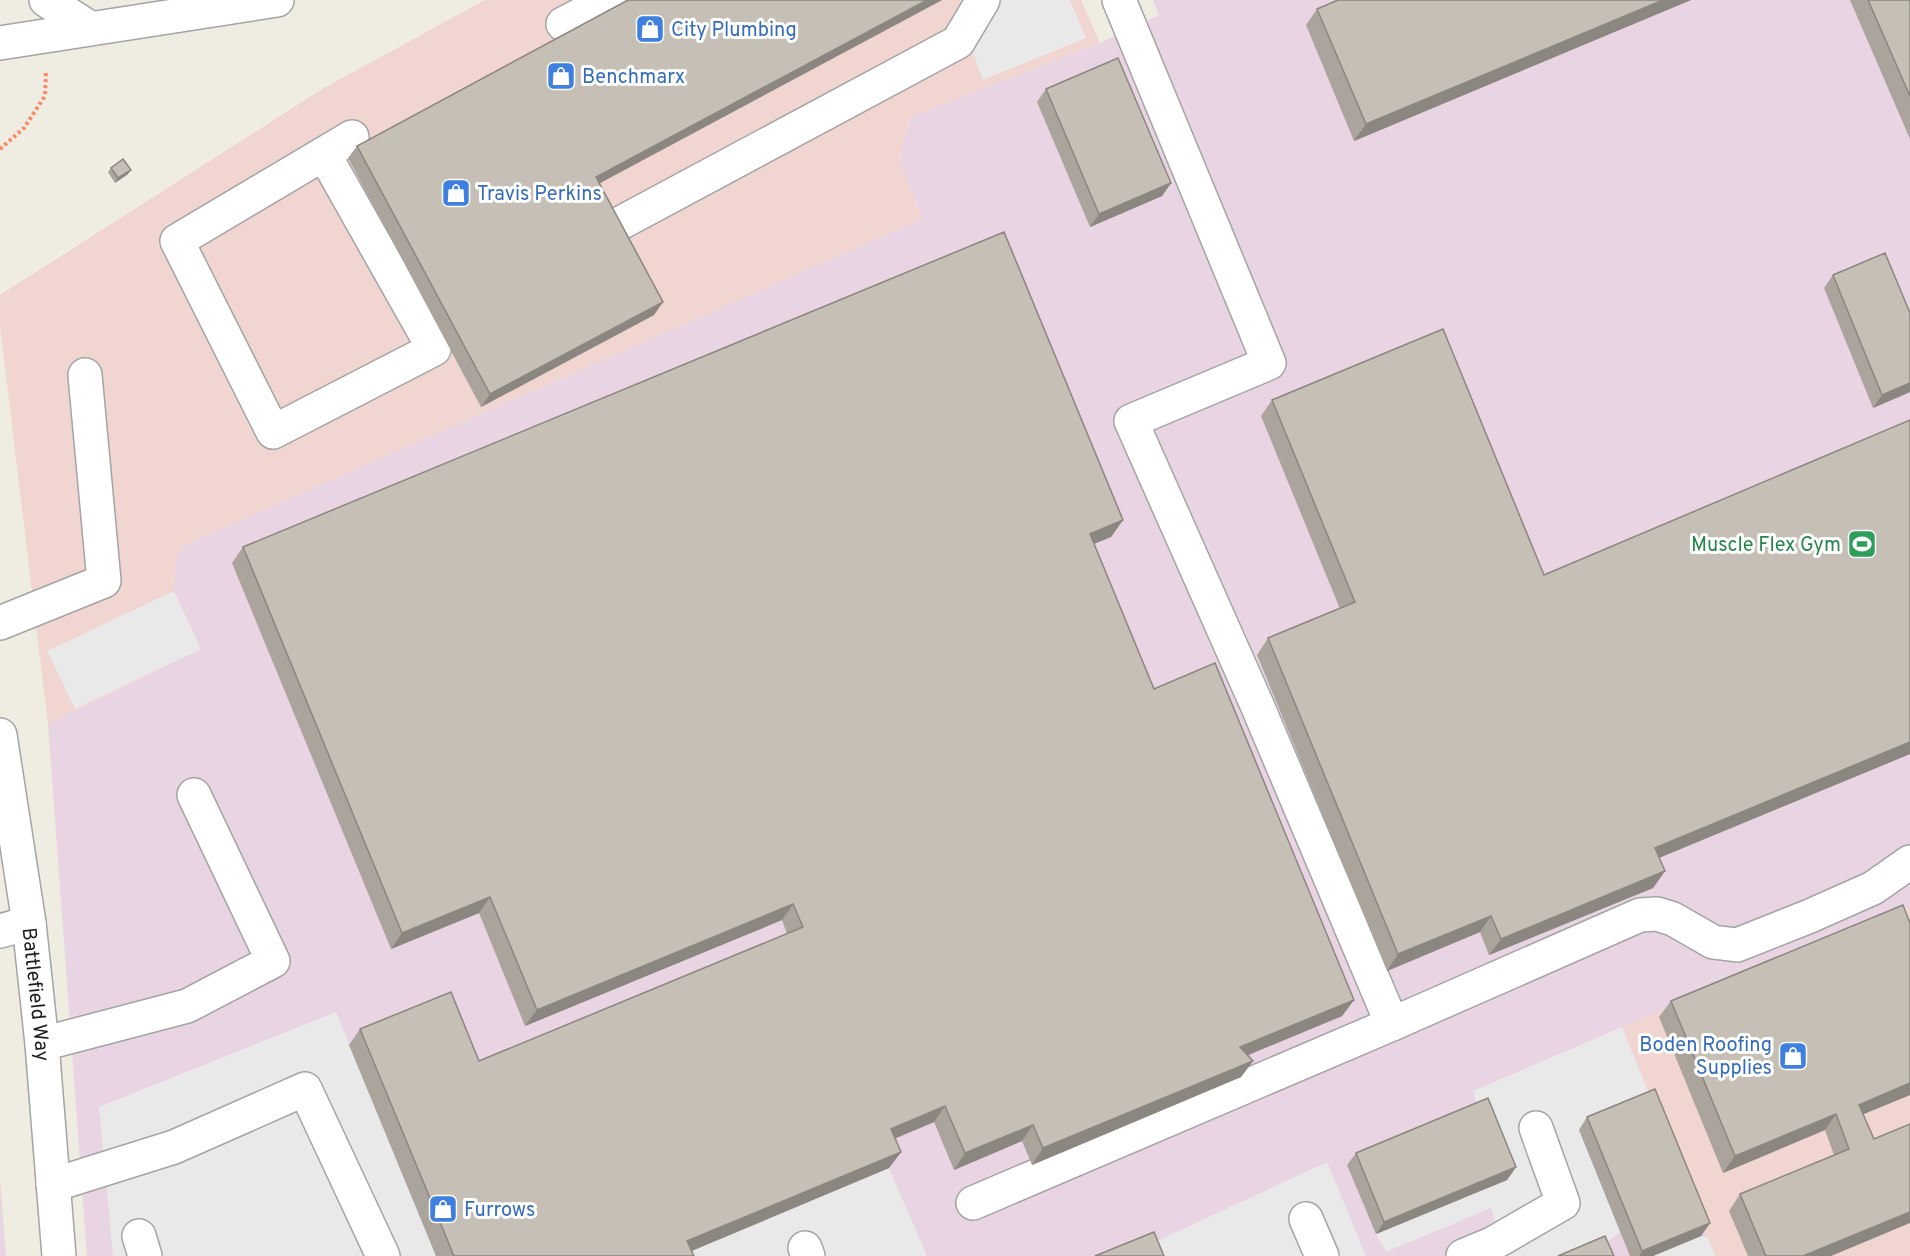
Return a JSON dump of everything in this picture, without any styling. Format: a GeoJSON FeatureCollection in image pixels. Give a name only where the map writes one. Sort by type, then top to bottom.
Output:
{"type":"FeatureCollection","features":[{"type":"Feature","properties":{"kind":"street"},"geometry":{"type":"LineString","coordinates":[[46,0],[90,27]]}},
{"type":"Feature","properties":{"kind":"street"},"geometry":{"type":"LineString","coordinates":[[0,43],[90,27],[277,0]]}},
{"type":"Feature","properties":{"kind":"street"},"geometry":{"type":"LineString","coordinates":[[563,24],[607,0]]}},
{"type":"Feature","properties":{"kind":"street"},"geometry":{"type":"LineString","coordinates":[[615,226],[958,42],[983,0]]}},
{"type":"Feature","properties":{"kind":"street"},"geometry":{"type":"LineString","coordinates":[[1119,0],[1269,363],[1131,421],[1257,705],[1392,1024]]}},
{"type":"Feature","properties":{"kind":"street"},"geometry":{"type":"LineString","coordinates":[[324,154],[434,349],[273,432],[177,241],[352,137]]}},
{"type":"Feature","properties":{"kind":"street"},"geometry":{"type":"LineString","coordinates":[[0,623],[104,581],[85,375]]}},
{"type":"Feature","properties":{"kind":"street","name":"Battlefield Way"},"geometry":{"type":"LineString","coordinates":[[0,735],[14,927],[42,1044],[59,1256]]}},
{"type":"Feature","properties":{"kind":"street"},"geometry":{"type":"LineString","coordinates":[[42,1044],[187,1006],[273,961],[194,795]]}},
{"type":"Feature","properties":{"kind":"street"},"geometry":{"type":"LineString","coordinates":[[973,1203],[1640,915],[1657,914],[1673,919],[1713,942],[1737,945],[1873,888],[1910,862]]}},
{"type":"Feature","properties":{"kind":"street"},"geometry":{"type":"LineString","coordinates":[[53,1185],[174,1147],[305,1089],[383,1256]]}},
{"type":"Feature","properties":{"kind":"street"},"geometry":{"type":"LineString","coordinates":[[1478,1250],[1563,1203],[1536,1128]]}},
{"type":"Feature","properties":{"kind":"street"},"geometry":{"type":"LineString","coordinates":[[1306,1219],[1322,1256]]}},
{"type":"Feature","properties":{"kind":"path"},"geometry":{"type":"LineString","coordinates":[[0,149],[24,128],[45,96],[45,86]]}},
{"type":"Feature","properties":{"kind":"shaded area"},"geometry":{"type":"Polygon","coordinates":[[[485,0],[1081,0],[1100,43],[911,117],[899,158],[922,219],[183,546],[201,649],[48,724],[0,326],[0,295],[324,88],[485,0]]]}},
{"type":"Feature","properties":{"kind":"shaded area"},"geometry":{"type":"Polygon","coordinates":[[[999,0],[1070,0],[1086,38],[983,80],[971,48],[999,0]]]}},
{"type":"Feature","properties":{"kind":"shaded area"},"geometry":{"type":"Polygon","coordinates":[[[1153,0],[1910,0],[1910,907],[1622,1027],[1715,1256],[87,1256],[48,724],[201,649],[174,591],[176,561],[183,546],[922,219],[899,158],[911,117],[1100,43],[1159,15],[1153,0]]]}},
{"type":"Feature","properties":{"kind":"shaded area"},"geometry":{"type":"Polygon","coordinates":[[[174,591],[201,649],[75,709],[47,651],[174,591]]]}},
{"type":"Feature","properties":{"kind":"shaded area","name":"Boden Roofing Supplies"},"geometry":{"type":"Polygon","coordinates":[[[1910,907],[1910,1256],[1715,1256],[1622,1027],[1910,907]]]}},
{"type":"Feature","properties":{"kind":"shaded area"},"geometry":{"type":"Polygon","coordinates":[[[336,1012],[436,1256],[113,1256],[99,1107],[336,1012]]]}},
{"type":"Feature","properties":{"kind":"shaded area"},"geometry":{"type":"Polygon","coordinates":[[[1622,1027],[1652,1101],[1579,1130],[1620,1232],[1597,1249],[1579,1256],[1505,1256],[1491,1208],[1386,1252],[1376,1234],[1507,1180],[1473,1091],[1622,1027]]]}},
{"type":"Feature","properties":{"kind":"shaded area"},"geometry":{"type":"Polygon","coordinates":[[[1327,1162],[1366,1256],[1146,1256],[1142,1248],[1327,1162]]]}},
{"type":"Feature","properties":{"kind":"shaded area"},"geometry":{"type":"Polygon","coordinates":[[[889,1168],[927,1256],[679,1256],[889,1168]]]}},
{"type":"Feature","properties":{"kind":"shaded area"},"geometry":{"type":"Polygon","coordinates":[[[0,1180],[6,1256],[0,1256],[0,1180]]]}},
{"type":"Feature","properties":{"kind":"shaded area"},"geometry":{"type":"Polygon","coordinates":[[[1701,1236],[1708,1238],[1715,1256],[1653,1256],[1701,1236]]]}},
{"type":"Feature","properties":{"kind":"building"},"geometry":{"type":"Polygon","coordinates":[[[628,0],[927,0],[596,177],[663,302],[490,394],[357,146],[628,0]]]}},
{"type":"Feature","properties":{"kind":"building"},"geometry":{"type":"Polygon","coordinates":[[[1338,0],[1663,0],[1366,124],[1317,9],[1338,0]]]}},
{"type":"Feature","properties":{"kind":"building"},"geometry":{"type":"Polygon","coordinates":[[[1868,0],[1910,0],[1910,96],[1868,0]]]}},
{"type":"Feature","properties":{"kind":"building"},"geometry":{"type":"Polygon","coordinates":[[[1118,58],[1171,183],[1099,214],[1046,89],[1118,58]]]}},
{"type":"Feature","properties":{"kind":"building"},"geometry":{"type":"Polygon","coordinates":[[[123,159],[131,170],[118,178],[111,168],[123,159]]]}},
{"type":"Feature","properties":{"kind":"building"},"geometry":{"type":"Polygon","coordinates":[[[1004,232],[1123,520],[1090,534],[1154,689],[1215,663],[1354,1000],[1240,1047],[1253,1061],[1043,1148],[1033,1125],[965,1153],[945,1106],[891,1129],[901,1152],[687,1241],[694,1256],[454,1256],[360,1029],[451,992],[479,1061],[803,927],[793,904],[537,1010],[490,897],[402,933],[243,547],[1004,232]]]}},
{"type":"Feature","properties":{"kind":"building"},"geometry":{"type":"Polygon","coordinates":[[[1885,253],[1910,313],[1910,383],[1882,395],[1833,275],[1885,253]]]}},
{"type":"Feature","properties":{"kind":"building"},"geometry":{"type":"Polygon","coordinates":[[[1443,329],[1544,575],[1910,420],[1910,742],[1655,848],[1665,871],[1501,939],[1491,916],[1398,954],[1268,638],[1355,602],[1272,400],[1443,329]]]}},
{"type":"Feature","properties":{"kind":"building","name":"Boden Roofing Supplies"},"geometry":{"type":"Polygon","coordinates":[[[1903,905],[1910,923],[1910,1083],[1859,1105],[1874,1139],[1910,1124],[1910,1212],[1803,1256],[1766,1256],[1740,1194],[1849,1149],[1836,1114],[1735,1156],[1671,1001],[1903,905]]]}},
{"type":"Feature","properties":{"kind":"building"},"geometry":{"type":"Polygon","coordinates":[[[1655,1089],[1710,1223],[1642,1251],[1587,1117],[1655,1089]]]}},
{"type":"Feature","properties":{"kind":"building"},"geometry":{"type":"Polygon","coordinates":[[[1488,1098],[1516,1167],[1384,1222],[1356,1153],[1488,1098]]]}},
{"type":"Feature","properties":{"kind":"building"},"geometry":{"type":"Polygon","coordinates":[[[1154,1232],[1164,1256],[1095,1256],[1154,1232]]]}},
{"type":"Feature","properties":{"kind":"building"},"geometry":{"type":"Polygon","coordinates":[[[1605,1236],[1614,1256],[1558,1256],[1605,1236]]]}},
{"type":"Feature","properties":{"kind":"place","name":"City Plumbing"},"geometry":{"type":"Point","coordinates":[650,29]}},
{"type":"Feature","properties":{"kind":"place","name":"Benchmarx"},"geometry":{"type":"Point","coordinates":[561,76]}},
{"type":"Feature","properties":{"kind":"place","name":"Travis Perkins"},"geometry":{"type":"Point","coordinates":[456,193]}},
{"type":"Feature","properties":{"kind":"place","name":"Muscle Flex Gym"},"geometry":{"type":"Point","coordinates":[1862,544]}},
{"type":"Feature","properties":{"kind":"place","name":"Boden Roofing Supplies"},"geometry":{"type":"Point","coordinates":[1793,1056]}},
{"type":"Feature","properties":{"kind":"place","name":"Furrows"},"geometry":{"type":"Point","coordinates":[443,1209]}}]}
